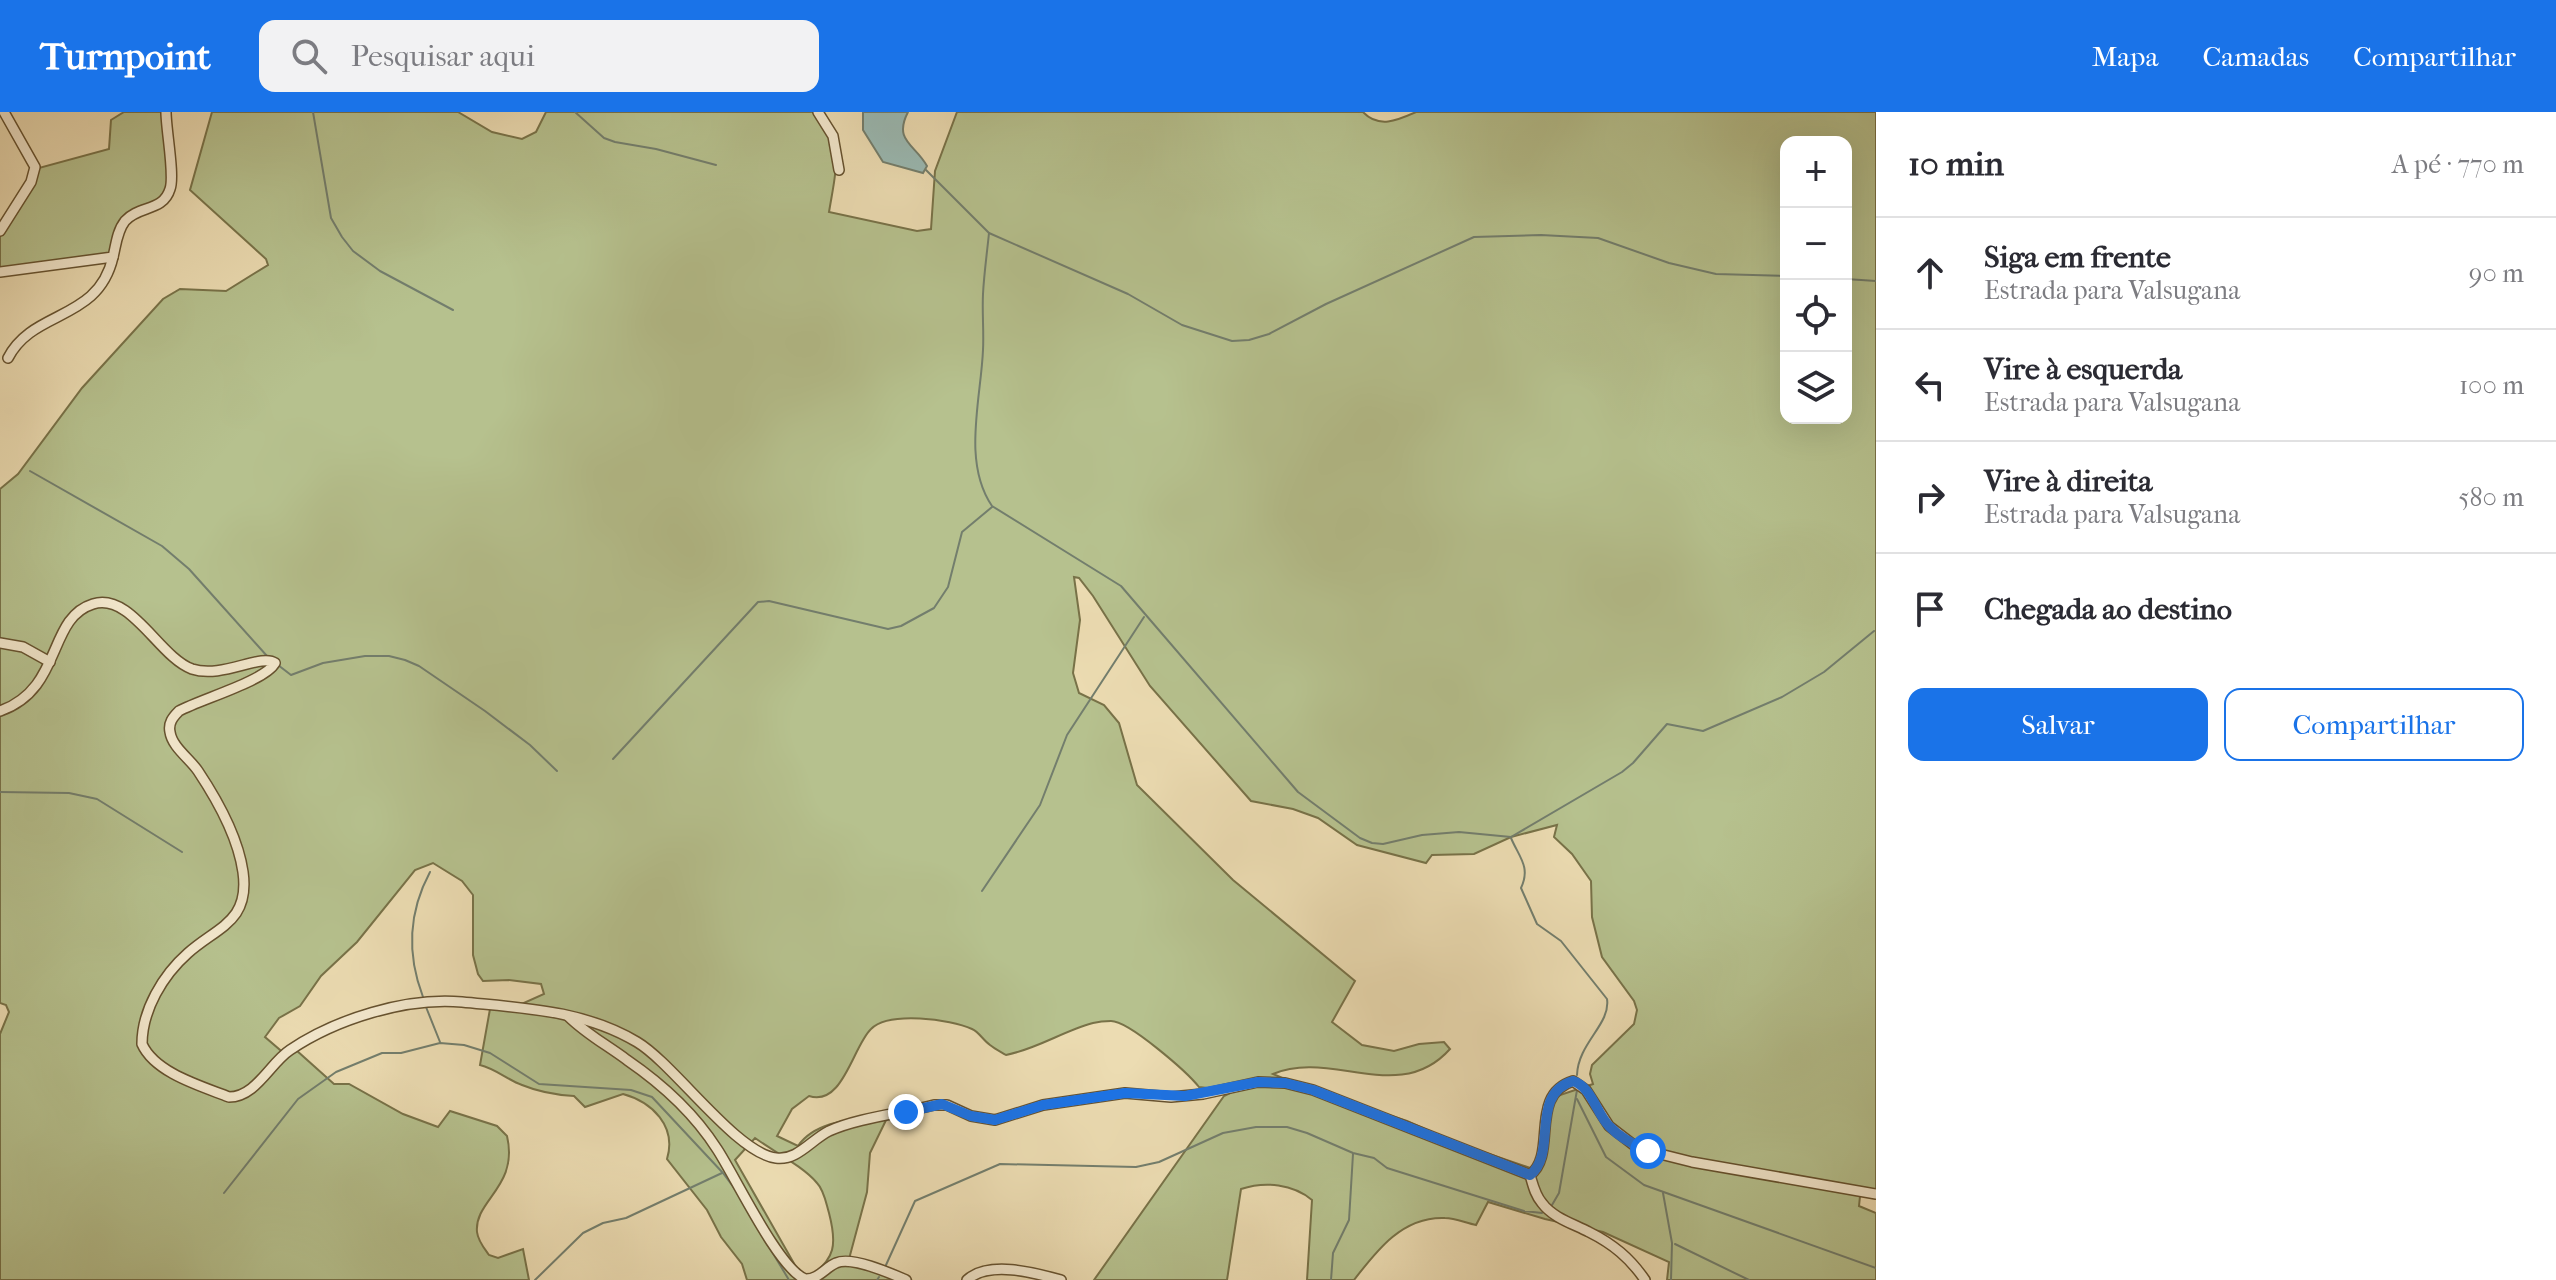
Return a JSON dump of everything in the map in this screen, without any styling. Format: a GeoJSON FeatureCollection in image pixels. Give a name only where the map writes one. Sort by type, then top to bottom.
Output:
{"type":"FeatureCollection","features":[{"type":"Feature","properties":{"kind":"street"},"geometry":{"type":"LineString","coordinates":[[0,231],[31,182],[35,167],[4,112]]}},
{"type":"Feature","properties":{"kind":"street"},"geometry":{"type":"LineString","coordinates":[[8,358],[13,348],[29,334],[97,293],[127,219],[158,206],[169,192],[172,179],[166,112]]}},
{"type":"Feature","properties":{"kind":"street"},"geometry":{"type":"LineString","coordinates":[[818,112],[833,136],[839,170]]}},
{"type":"Feature","properties":{"kind":"street"},"geometry":{"type":"LineString","coordinates":[[0,272],[113,257]]}},
{"type":"Feature","properties":{"kind":"street"},"geometry":{"type":"LineString","coordinates":[[0,711],[25,699],[43,677],[74,614],[99,603],[123,609],[169,653],[195,670],[222,672],[264,659],[275,664],[256,677],[179,711],[171,720],[169,729],[173,741],[204,780],[231,832],[243,874],[243,888],[236,915],[228,925],[188,953],[163,984],[147,1009],[142,1044],[157,1062],[229,1097],[250,1089],[289,1050],[334,1028],[393,1006],[431,1001],[460,1002],[567,1015],[618,1033],[640,1044],[743,1139],[759,1151],[777,1158],[794,1154],[830,1131],[934,1105],[947,1105],[971,1116],[995,1120],[1043,1105],[1125,1093],[1185,1096],[1270,1082],[1313,1090],[1530,1175]]}},
{"type":"Feature","properties":{"kind":"street"},"geometry":{"type":"LineString","coordinates":[[0,643],[23,647],[50,662]]}},
{"type":"Feature","properties":{"kind":"street"},"geometry":{"type":"LineString","coordinates":[[567,1015],[583,1031],[655,1081],[702,1127],[776,1247],[801,1276],[816,1279],[836,1263],[845,1261],[868,1265],[906,1280]]}},
{"type":"Feature","properties":{"kind":"street"},"geometry":{"type":"LineString","coordinates":[[1530,1175],[1540,1161],[1545,1119],[1553,1096],[1573,1081],[1586,1090],[1609,1126],[1635,1146],[1648,1151],[1692,1162],[1876,1194]]}},
{"type":"Feature","properties":{"kind":"street"},"geometry":{"type":"LineString","coordinates":[[1530,1175],[1535,1193],[1543,1205],[1621,1252],[1632,1261],[1645,1280]]}},
{"type":"Feature","properties":{"kind":"street"},"geometry":{"type":"LineString","coordinates":[[967,1280],[976,1273],[1002,1271],[1027,1272],[1061,1280]]}},
{"type":"Feature","properties":{"kind":"green space"},"geometry":{"type":"Polygon","coordinates":[[[124,112],[169,112],[175,187],[151,208],[131,214],[111,256],[0,272],[0,230],[35,169],[109,149],[111,120],[124,112]]]}},
{"type":"Feature","properties":{"kind":"green space"},"geometry":{"type":"Polygon","coordinates":[[[212,112],[458,112],[492,132],[522,139],[536,132],[546,112],[813,112],[829,139],[835,160],[829,212],[917,231],[931,229],[935,171],[957,112],[1363,112],[1382,122],[1416,112],[1876,112],[1876,1190],[1861,1187],[1859,1206],[1876,1213],[1876,1280],[1667,1280],[1669,1262],[1603,1232],[1488,1202],[1476,1225],[1445,1218],[1430,1219],[1404,1229],[1372,1257],[1354,1280],[1307,1280],[1312,1200],[1288,1187],[1260,1185],[1241,1189],[1227,1280],[1094,1280],[1224,1096],[1234,1091],[1199,1087],[1144,1038],[1111,1021],[1082,1026],[1006,1055],[974,1030],[962,1025],[905,1018],[880,1023],[871,1029],[839,1084],[830,1093],[821,1097],[809,1096],[792,1109],[777,1136],[798,1146],[806,1137],[827,1125],[889,1114],[870,1153],[867,1192],[849,1259],[912,1280],[747,1280],[742,1264],[721,1237],[707,1210],[667,1159],[669,1147],[665,1126],[652,1109],[623,1094],[585,1107],[574,1096],[528,1087],[480,1065],[490,1009],[515,1007],[544,994],[541,984],[483,981],[473,955],[473,895],[462,881],[433,863],[415,870],[357,942],[321,976],[300,1006],[279,1018],[265,1037],[286,1055],[296,1050],[334,1084],[349,1084],[403,1114],[438,1127],[450,1111],[497,1126],[507,1136],[507,1168],[482,1211],[477,1232],[489,1255],[498,1258],[523,1249],[529,1280],[0,1280],[0,1034],[9,1012],[6,1005],[0,1003],[0,489],[18,474],[82,388],[163,299],[180,289],[226,291],[268,265],[266,259],[190,190],[212,112]],[[1074,577],[1080,620],[1073,673],[1079,693],[1104,705],[1119,723],[1137,785],[1233,880],[1355,981],[1332,1022],[1362,1045],[1394,1051],[1419,1044],[1444,1042],[1450,1049],[1430,1065],[1409,1073],[1364,1074],[1295,1068],[1273,1074],[1536,1170],[1544,1150],[1541,1118],[1546,1105],[1551,1098],[1593,1084],[1590,1074],[1592,1065],[1634,1024],[1637,1010],[1634,1001],[1602,957],[1592,917],[1591,881],[1572,854],[1554,837],[1557,825],[1511,837],[1474,854],[1432,855],[1426,863],[1357,845],[1318,818],[1293,809],[1251,801],[1150,686],[1093,596],[1079,578],[1074,577]],[[755,1138],[735,1160],[800,1274],[808,1278],[824,1264],[832,1250],[833,1234],[824,1197],[819,1186],[804,1171],[755,1138]]]}},
{"type":"Feature","properties":{"kind":"water"},"geometry":{"type":"Polygon","coordinates":[[[863,112],[908,112],[904,136],[927,166],[923,173],[883,162],[863,130],[863,112]]]}},
{"type":"Feature","properties":{"kind":"waterway"},"geometry":{"type":"LineString","coordinates":[[313,112],[331,218],[342,237],[353,251],[380,271],[453,310]]}},
{"type":"Feature","properties":{"kind":"waterway"},"geometry":{"type":"LineString","coordinates":[[575,112],[604,138],[716,165]]}},
{"type":"Feature","properties":{"kind":"waterway"},"geometry":{"type":"LineString","coordinates":[[926,170],[989,233],[1128,294],[1182,325],[1232,341],[1269,334],[1326,304],[1474,237],[1541,235],[1598,238],[1669,263],[1716,274],[1780,276]]}},
{"type":"Feature","properties":{"kind":"waterway"},"geometry":{"type":"LineString","coordinates":[[989,233],[983,286],[983,350],[975,450],[983,489],[992,506],[1121,586],[1298,792],[1360,838],[1383,844],[1422,835],[1459,832],[1511,837],[1622,772],[1667,724],[1703,731],[1782,697],[1824,672],[1874,631]]}},
{"type":"Feature","properties":{"kind":"waterway"},"geometry":{"type":"LineString","coordinates":[[1852,279],[1876,281]]}},
{"type":"Feature","properties":{"kind":"waterway"},"geometry":{"type":"LineString","coordinates":[[30,471],[162,546],[189,569],[267,656]]}},
{"type":"Feature","properties":{"kind":"waterway"},"geometry":{"type":"LineString","coordinates":[[613,759],[758,602],[769,601],[888,629],[901,626],[934,608],[948,587],[962,532],[992,507]]}},
{"type":"Feature","properties":{"kind":"waterway"},"geometry":{"type":"LineString","coordinates":[[982,891],[1040,805],[1067,735],[1144,617]]}},
{"type":"Feature","properties":{"kind":"waterway"},"geometry":{"type":"LineString","coordinates":[[278,665],[291,675],[323,663],[365,656],[405,660],[419,666],[485,711],[530,745],[557,771]]}},
{"type":"Feature","properties":{"kind":"waterway"},"geometry":{"type":"LineString","coordinates":[[0,792],[69,793],[97,799],[182,852]]}},
{"type":"Feature","properties":{"kind":"waterway"},"geometry":{"type":"LineString","coordinates":[[1511,838],[1524,868],[1521,888],[1537,924],[1561,941],[1607,999],[1604,1017],[1583,1053],[1577,1075]]}},
{"type":"Feature","properties":{"kind":"waterway"},"geometry":{"type":"LineString","coordinates":[[423,997],[414,966],[412,934],[417,903],[430,872]]}},
{"type":"Feature","properties":{"kind":"waterway"},"geometry":{"type":"LineString","coordinates":[[426,1007],[440,1042]]}},
{"type":"Feature","properties":{"kind":"waterway"},"geometry":{"type":"LineString","coordinates":[[224,1193],[298,1099],[336,1072],[382,1053],[401,1053],[440,1043],[464,1045],[490,1053],[539,1084],[631,1090],[652,1097],[737,1192]]}},
{"type":"Feature","properties":{"kind":"waterway"},"geometry":{"type":"LineString","coordinates":[[1552,1205],[1559,1193],[1577,1090]]}},
{"type":"Feature","properties":{"kind":"waterway"},"geometry":{"type":"LineString","coordinates":[[1577,1099],[1606,1157],[1644,1185],[1876,1268]]}},
{"type":"Feature","properties":{"kind":"waterway"},"geometry":{"type":"LineString","coordinates":[[886,1265],[915,1201],[1000,1164],[1136,1167],[1159,1162],[1223,1133],[1256,1127],[1287,1127],[1307,1133],[1353,1153],[1374,1158],[1387,1168],[1524,1211],[1542,1213]]}},
{"type":"Feature","properties":{"kind":"waterway"},"geometry":{"type":"LineString","coordinates":[[1331,1280],[1333,1253],[1349,1220],[1353,1154]]}},
{"type":"Feature","properties":{"kind":"waterway"},"geometry":{"type":"LineString","coordinates":[[535,1280],[583,1233],[603,1223],[626,1218],[722,1173]]}},
{"type":"Feature","properties":{"kind":"waterway"},"geometry":{"type":"LineString","coordinates":[[1663,1193],[1672,1243],[1671,1280]]}},
{"type":"Feature","properties":{"kind":"waterway"},"geometry":{"type":"LineString","coordinates":[[762,1235],[789,1280]]}},
{"type":"Feature","properties":{"kind":"waterway"},"geometry":{"type":"LineString","coordinates":[[1675,1244],[1749,1280]]}},
{"type":"Feature","properties":{"kind":"route"},"geometry":{"type":"LineString","coordinates":[[906,1112],[942,1104],[971,1116],[995,1120],[1043,1105],[1125,1093],[1171,1097],[1203,1094],[1258,1082],[1285,1083],[1313,1090],[1530,1175],[1540,1161],[1545,1119],[1553,1096],[1558,1089],[1573,1081],[1586,1090],[1609,1126],[1635,1146],[1648,1151]]}}]}
